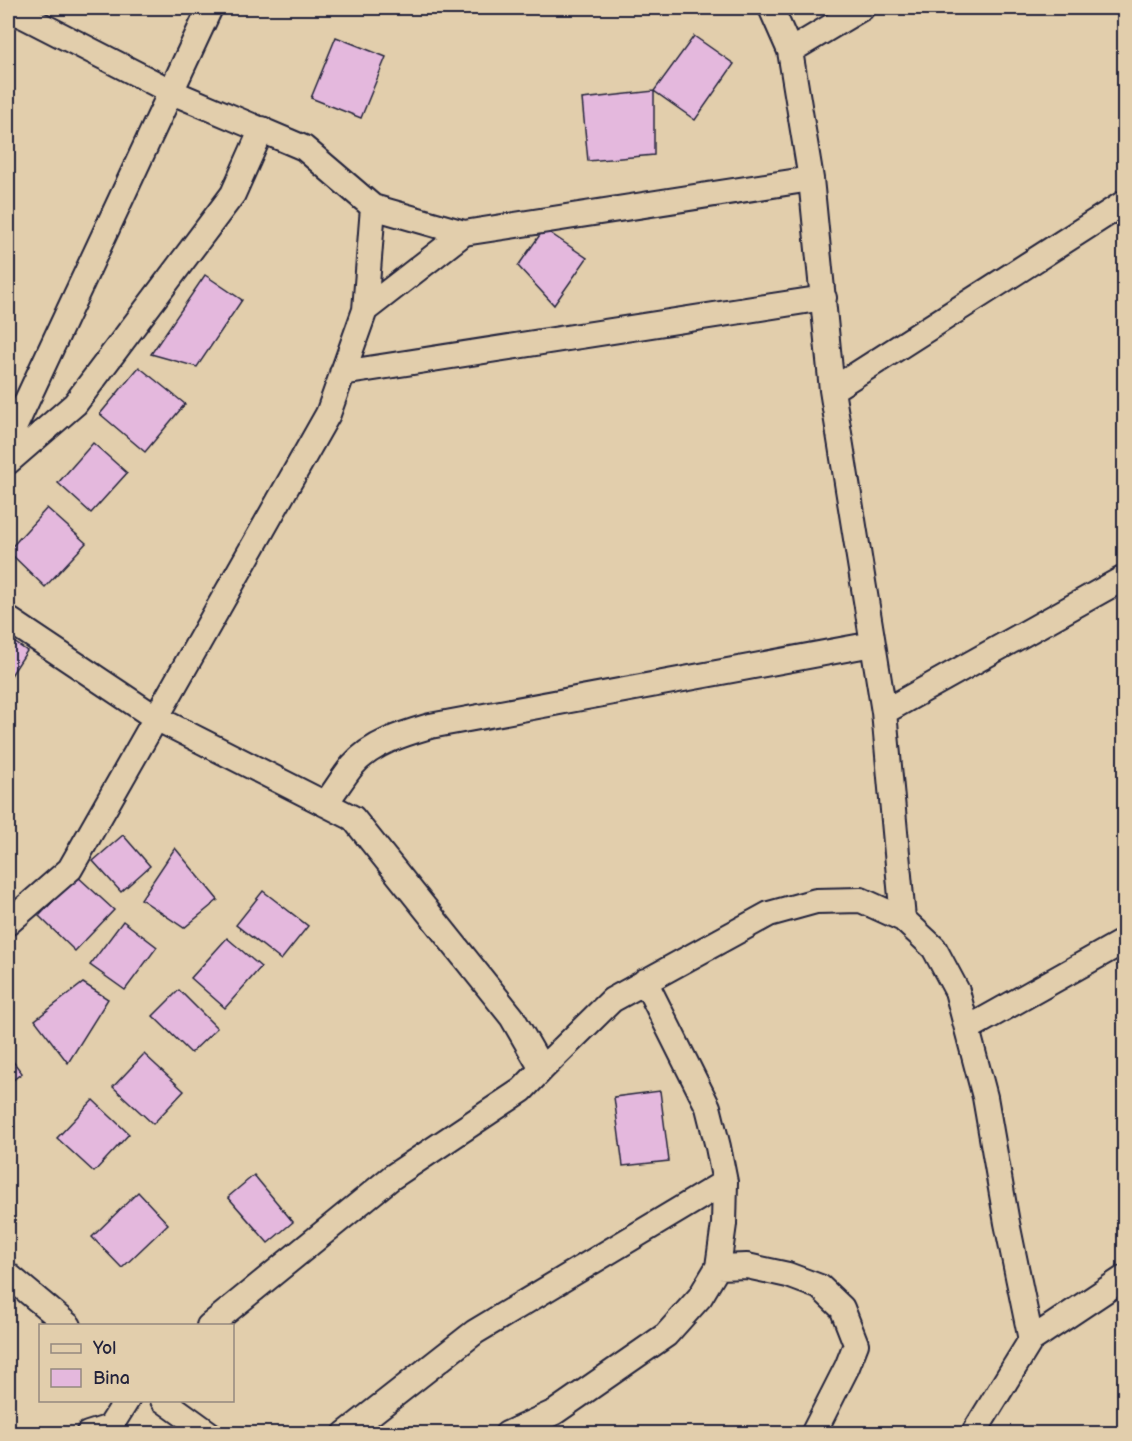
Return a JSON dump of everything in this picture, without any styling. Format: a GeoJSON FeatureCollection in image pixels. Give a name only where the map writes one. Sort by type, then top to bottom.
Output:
{"type":"FeatureCollection","features":[{"type":"Feature","properties":{"kind":"street"},"geometry":{"type":"LineString","coordinates":[[8,8],[171,92],[304,148],[373,207],[464,233],[811,179]]}},
{"type":"Feature","properties":{"kind":"street"},"geometry":{"type":"LineString","coordinates":[[8,441],[210,8]]}},
{"type":"Feature","properties":{"kind":"street"},"geometry":{"type":"LineString","coordinates":[[771,8],[790,51],[811,179],[832,390],[884,712],[903,920]]}},
{"type":"Feature","properties":{"kind":"street"},"geometry":{"type":"LineString","coordinates":[[790,51],[862,8]]}},
{"type":"Feature","properties":{"kind":"street"},"geometry":{"type":"LineString","coordinates":[[8,462],[75,404],[233,194],[262,129]]}},
{"type":"Feature","properties":{"kind":"street"},"geometry":{"type":"LineString","coordinates":[[832,390],[1125,203]]}},
{"type":"Feature","properties":{"kind":"street"},"geometry":{"type":"LineString","coordinates":[[8,923],[70,869],[328,414],[365,310],[373,207]]}},
{"type":"Feature","properties":{"kind":"street"},"geometry":{"type":"LineString","coordinates":[[365,310],[464,233]]}},
{"type":"Feature","properties":{"kind":"street"},"geometry":{"type":"LineString","coordinates":[[342,373],[824,298]]}},
{"type":"Feature","properties":{"kind":"street"},"geometry":{"type":"LineString","coordinates":[[884,712],[1125,578]]}},
{"type":"Feature","properties":{"kind":"street"},"geometry":{"type":"LineString","coordinates":[[8,619],[156,718],[353,818],[512,1017],[542,1069]]}},
{"type":"Feature","properties":{"kind":"street"},"geometry":{"type":"LineString","coordinates":[[326,804],[354,764],[370,751],[408,732],[430,726],[873,644]]}},
{"type":"Feature","properties":{"kind":"street"},"geometry":{"type":"LineString","coordinates":[[211,1324],[392,1177],[522,1090],[612,1000],[769,914],[816,901],[861,900],[903,920],[934,948],[957,991],[985,1097],[1007,1223],[1031,1340]]}},
{"type":"Feature","properties":{"kind":"street"},"geometry":{"type":"LineString","coordinates":[[967,1029],[1125,941]]}},
{"type":"Feature","properties":{"kind":"street"},"geometry":{"type":"LineString","coordinates":[[507,1434],[555,1412],[666,1335],[700,1297],[718,1267],[724,1224],[725,1182],[708,1107],[645,981]]}},
{"type":"Feature","properties":{"kind":"street"},"geometry":{"type":"LineString","coordinates":[[345,1434],[475,1332],[725,1182]]}},
{"type":"Feature","properties":{"kind":"street"},"geometry":{"type":"LineString","coordinates":[[718,1267],[747,1266],[788,1275],[820,1287],[842,1308],[856,1344],[848,1367],[813,1434]]}},
{"type":"Feature","properties":{"kind":"street"},"geometry":{"type":"LineString","coordinates":[[8,1275],[67,1324]]}},
{"type":"Feature","properties":{"kind":"street"},"geometry":{"type":"LineString","coordinates":[[973,1434],[1031,1340],[1125,1278]]}},
{"type":"Feature","properties":{"kind":"street"},"geometry":{"type":"LineString","coordinates":[[87,1434],[110,1427],[126,1402]]}},
{"type":"Feature","properties":{"kind":"street"},"geometry":{"type":"LineString","coordinates":[[164,1402],[210,1434]]}},
{"type":"Feature","properties":{"kind":"building"},"geometry":{"type":"Polygon","coordinates":[[[694,36],[734,64],[695,120],[654,91],[694,36]]]}},
{"type":"Feature","properties":{"kind":"building"},"geometry":{"type":"Polygon","coordinates":[[[336,37],[386,57],[361,118],[311,98],[336,37]]]}},
{"type":"Feature","properties":{"kind":"building"},"geometry":{"type":"Polygon","coordinates":[[[654,91],[654,155],[588,161],[582,99],[654,91]]]}},
{"type":"Feature","properties":{"kind":"building"},"geometry":{"type":"Polygon","coordinates":[[[544,229],[587,258],[554,305],[518,266],[544,229]]]}},
{"type":"Feature","properties":{"kind":"building"},"geometry":{"type":"Polygon","coordinates":[[[205,275],[242,300],[197,367],[151,354],[205,275]]]}},
{"type":"Feature","properties":{"kind":"building"},"geometry":{"type":"Polygon","coordinates":[[[139,367],[185,404],[145,452],[100,414],[139,367]]]}},
{"type":"Feature","properties":{"kind":"building"},"geometry":{"type":"Polygon","coordinates":[[[93,443],[127,473],[91,513],[58,483],[93,443]]]}},
{"type":"Feature","properties":{"kind":"building"},"geometry":{"type":"Polygon","coordinates":[[[47,508],[86,543],[45,587],[8,551],[47,508]]]}},
{"type":"Feature","properties":{"kind":"building"},"geometry":{"type":"Polygon","coordinates":[[[8,638],[27,651],[8,680],[8,638]]]}},
{"type":"Feature","properties":{"kind":"building"},"geometry":{"type":"Polygon","coordinates":[[[123,835],[150,866],[121,892],[93,861],[123,835]]]}},
{"type":"Feature","properties":{"kind":"building"},"geometry":{"type":"Polygon","coordinates":[[[175,848],[218,900],[184,928],[141,899],[175,848]]]}},
{"type":"Feature","properties":{"kind":"building"},"geometry":{"type":"Polygon","coordinates":[[[77,876],[114,910],[75,951],[39,916],[77,876]]]}},
{"type":"Feature","properties":{"kind":"building"},"geometry":{"type":"Polygon","coordinates":[[[263,891],[308,926],[281,960],[236,925],[263,891]]]}},
{"type":"Feature","properties":{"kind":"building"},"geometry":{"type":"Polygon","coordinates":[[[123,921],[157,947],[125,990],[90,965],[123,921]]]}},
{"type":"Feature","properties":{"kind":"building"},"geometry":{"type":"Polygon","coordinates":[[[227,938],[261,967],[225,1008],[191,978],[227,938]]]}},
{"type":"Feature","properties":{"kind":"building"},"geometry":{"type":"Polygon","coordinates":[[[83,983],[108,999],[68,1063],[35,1020],[83,983]]]}},
{"type":"Feature","properties":{"kind":"building"},"geometry":{"type":"Polygon","coordinates":[[[179,990],[217,1028],[191,1053],[153,1016],[179,990]]]}},
{"type":"Feature","properties":{"kind":"building"},"geometry":{"type":"Polygon","coordinates":[[[144,1054],[184,1091],[153,1124],[113,1087],[144,1054]]]}},
{"type":"Feature","properties":{"kind":"building"},"geometry":{"type":"Polygon","coordinates":[[[8,1055],[22,1073],[8,1084],[8,1055]]]}},
{"type":"Feature","properties":{"kind":"building"},"geometry":{"type":"Polygon","coordinates":[[[660,1091],[669,1161],[623,1166],[614,1097],[660,1091]]]}},
{"type":"Feature","properties":{"kind":"building"},"geometry":{"type":"Polygon","coordinates":[[[93,1100],[129,1134],[94,1172],[57,1138],[93,1100]]]}},
{"type":"Feature","properties":{"kind":"building"},"geometry":{"type":"Polygon","coordinates":[[[254,1175],[293,1222],[268,1243],[228,1197],[254,1175]]]}},
{"type":"Feature","properties":{"kind":"building"},"geometry":{"type":"Polygon","coordinates":[[[138,1192],[168,1224],[122,1268],[92,1237],[138,1192]]]}}]}
